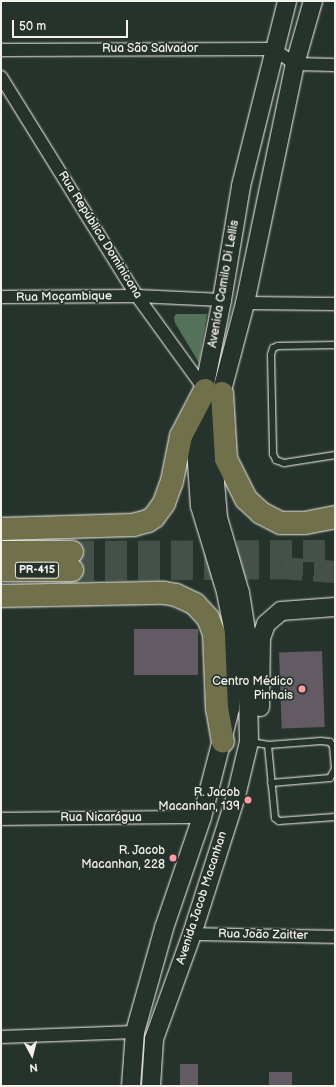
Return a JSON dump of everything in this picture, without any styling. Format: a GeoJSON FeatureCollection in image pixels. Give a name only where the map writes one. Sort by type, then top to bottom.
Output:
{"type":"FeatureCollection","features":[{"type":"Feature","properties":{"kind":"highway"},"geometry":{"type":"LineString","coordinates":[[214,391],[226,459],[246,499],[261,513],[281,523],[305,523],[335,517]]}},
{"type":"Feature","properties":{"kind":"highway"},"geometry":{"type":"LineString","coordinates":[[1,529],[133,525],[154,517],[164,503],[172,481],[181,436],[214,391]]}},
{"type":"Feature","properties":{"kind":"highway","name":"PR-415"},"geometry":{"type":"LineString","coordinates":[[1,552],[72,561],[1,570]]}},
{"type":"Feature","properties":{"kind":"highway"},"geometry":{"type":"LineString","coordinates":[[1,596],[164,594],[176,595],[195,604],[208,618],[214,634],[217,708],[223,741]]}},
{"type":"Feature","properties":{"kind":"main road","name":"Avenida Camilo Di Lellis"},"geometry":{"type":"LineString","coordinates":[[225,567],[212,472],[211,432],[222,300],[241,186],[273,49],[287,1]]}},
{"type":"Feature","properties":{"kind":"main road","name":"Avenida Camilo Di Lellis"},"geometry":{"type":"LineString","coordinates":[[214,391],[244,304],[295,64],[313,1]]}},
{"type":"Feature","properties":{"kind":"main road"},"geometry":{"type":"LineString","coordinates":[[132,1086],[135,1032],[164,928],[202,818],[230,709],[234,665],[233,628],[225,567]]}},
{"type":"Feature","properties":{"kind":"main road","name":"Avenida Jacob Macanhan"},"geometry":{"type":"LineString","coordinates":[[151,1086],[154,1039],[192,934],[236,796],[249,742],[247,637],[240,594],[225,567]]}},
{"type":"Feature","properties":{"kind":"main road"},"geometry":{"type":"LineString","coordinates":[[249,742],[260,707],[261,638],[266,624],[281,611],[335,607]]}},
{"type":"Feature","properties":{"kind":"main road"},"geometry":{"type":"LineString","coordinates":[[164,928],[192,934]]}},
{"type":"Feature","properties":{"kind":"street","name":"Rua São Salvador"},"geometry":{"type":"LineString","coordinates":[[1,50],[273,49]]}},
{"type":"Feature","properties":{"kind":"street"},"geometry":{"type":"LineString","coordinates":[[273,49],[295,64],[335,65]]}},
{"type":"Feature","properties":{"kind":"street","name":"Rua República Dominicana"},"geometry":{"type":"LineString","coordinates":[[1,77],[137,296],[214,391]]}},
{"type":"Feature","properties":{"kind":"street","name":"Rua Moçambique"},"geometry":{"type":"LineString","coordinates":[[1,297],[137,296],[222,300]]}},
{"type":"Feature","properties":{"kind":"street"},"geometry":{"type":"LineString","coordinates":[[244,304],[335,304]]}},
{"type":"Feature","properties":{"kind":"street","name":"Rua Nicarágua"},"geometry":{"type":"LineString","coordinates":[[1,819],[202,818]]}},
{"type":"Feature","properties":{"kind":"street","name":"Rua João Zaitter"},"geometry":{"type":"LineString","coordinates":[[192,934],[335,937]]}},
{"type":"Feature","properties":{"kind":"street"},"geometry":{"type":"LineString","coordinates":[[1,1037],[135,1032]]}},
{"type":"Feature","properties":{"kind":"lane"},"geometry":{"type":"LineString","coordinates":[[335,345],[278,346],[273,348],[271,355],[273,454],[276,460],[284,463],[335,455]]}},
{"type":"Feature","properties":{"kind":"lane"},"geometry":{"type":"LineString","coordinates":[[249,742],[268,745],[321,741],[330,742],[333,746],[335,770],[330,778],[271,783]]}},
{"type":"Feature","properties":{"kind":"lane"},"geometry":{"type":"LineString","coordinates":[[268,745],[272,810],[275,818],[279,821],[335,816]]}},
{"type":"Feature","properties":{"kind":"green space"},"geometry":{"type":"Polygon","coordinates":[[[176,314],[207,314],[199,363],[175,323],[174,317],[176,314]]]}},
{"type":"Feature","properties":{"kind":"building"},"geometry":{"type":"Polygon","coordinates":[[[134,629],[198,629],[198,675],[134,675],[134,629]]]}},
{"type":"Feature","properties":{"kind":"building","name":"Centro Médico Pinhais"},"geometry":{"type":"Polygon","coordinates":[[[322,651],[325,727],[282,728],[279,653],[322,651]]]}},
{"type":"Feature","properties":{"kind":"building"},"geometry":{"type":"Polygon","coordinates":[[[180,1064],[198,1064],[198,1086],[180,1086],[180,1064]]]}},
{"type":"Feature","properties":{"kind":"building"},"geometry":{"type":"Polygon","coordinates":[[[269,1072],[292,1072],[292,1086],[269,1086],[269,1072]]]}},
{"type":"Feature","properties":{"kind":"tunnel"},"geometry":{"type":"LineString","coordinates":[[72,552],[335,551]]}},
{"type":"Feature","properties":{"kind":"tunnel"},"geometry":{"type":"LineString","coordinates":[[72,570],[281,568],[335,572]]}},
{"type":"Feature","properties":{"kind":"place","name":"Centro Médico Pinhais"},"geometry":{"type":"Point","coordinates":[302,689]}},
{"type":"Feature","properties":{"kind":"place","name":"R. Jacob Macanhan, 139"},"geometry":{"type":"Point","coordinates":[248,800]}},
{"type":"Feature","properties":{"kind":"place","name":"R. Jacob Macanhan, 228"},"geometry":{"type":"Point","coordinates":[173,858]}}]}
